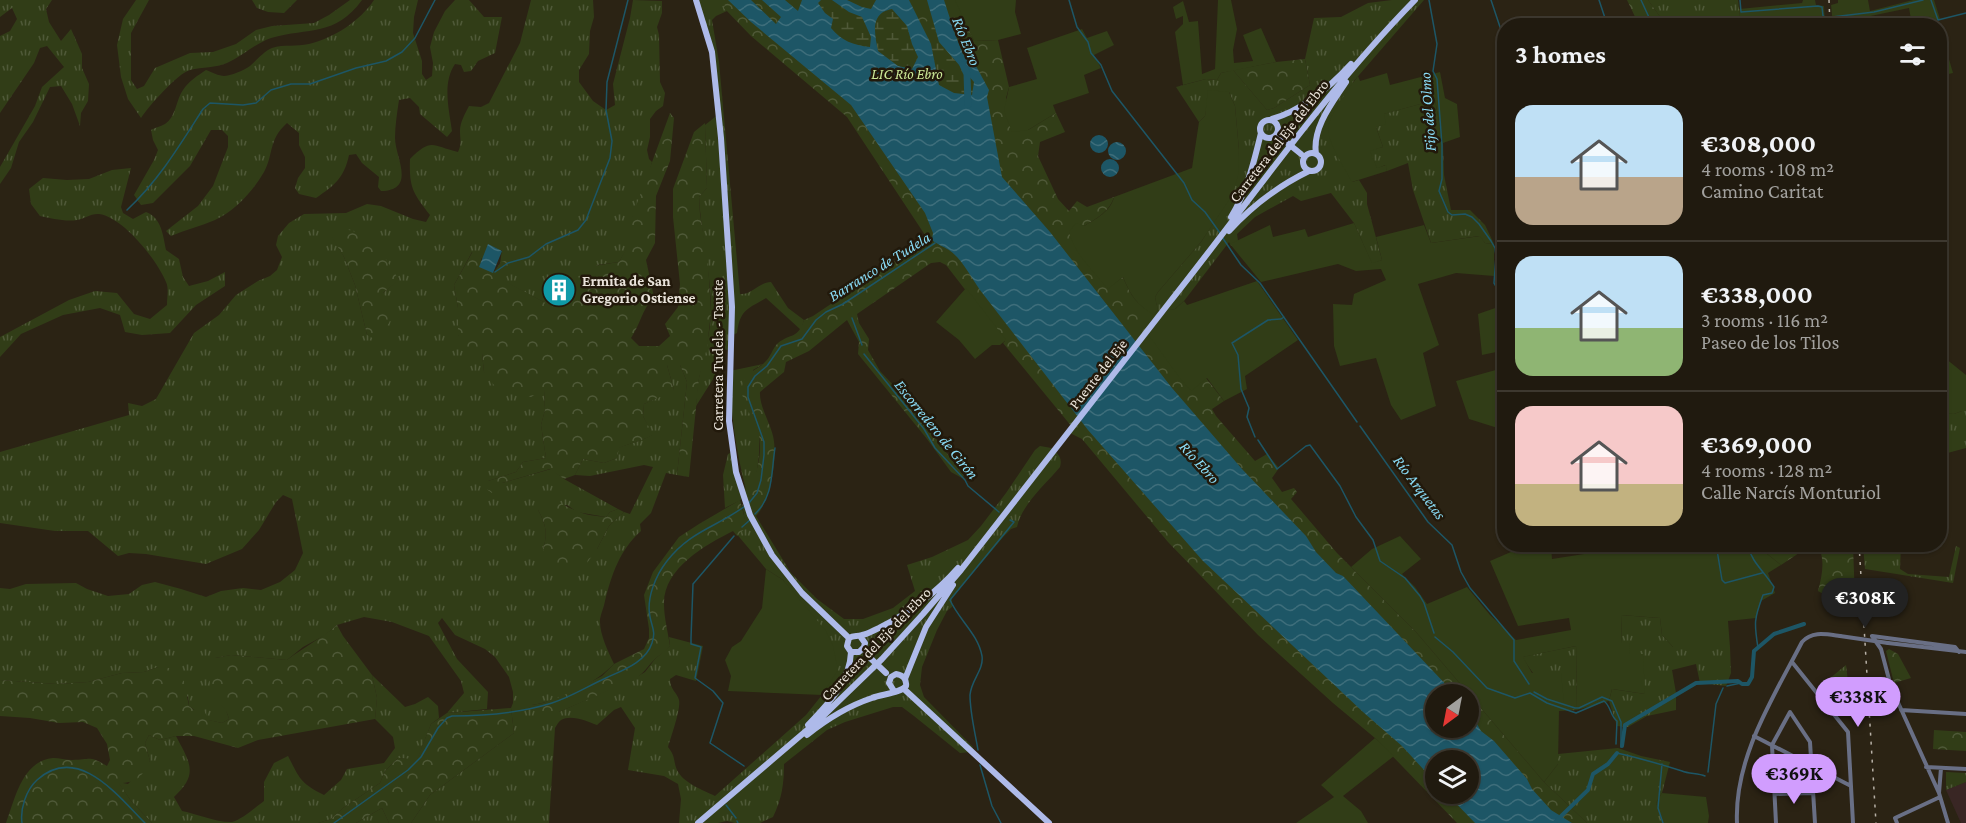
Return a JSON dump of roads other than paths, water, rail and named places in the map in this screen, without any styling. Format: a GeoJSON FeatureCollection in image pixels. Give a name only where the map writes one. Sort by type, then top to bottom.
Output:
{"type":"FeatureCollection","features":[{"type":"Feature","properties":{"kind":"main road","name":"Carretera Tudela - Tauste"},"geometry":{"type":"LineString","coordinates":[[696,0],[705,26],[715,71],[732,307],[729,421],[736,472],[750,515],[761,537],[785,573],[801,593],[849,638]]}},
{"type":"Feature","properties":{"kind":"main road","name":"Carretera del Eje del Ebro"},"geometry":{"type":"LineString","coordinates":[[1169,303],[1322,105],[1414,2]]}},
{"type":"Feature","properties":{"kind":"main road"},"geometry":{"type":"LineString","coordinates":[[1199,266],[1245,214],[1276,190],[1309,171],[1317,170],[1321,161],[1316,154],[1316,136],[1323,118],[1353,72],[1414,2]]}},
{"type":"Feature","properties":{"kind":"main road"},"geometry":{"type":"LineString","coordinates":[[1184,284],[1198,260],[1228,221],[1242,198],[1251,173],[1262,123],[1288,113],[1320,94],[1386,31]]}},
{"type":"Feature","properties":{"kind":"main road"},"geometry":{"type":"LineString","coordinates":[[1272,119],[1278,126],[1279,136],[1303,155]]}},
{"type":"Feature","properties":{"kind":"main road"},"geometry":{"type":"LineString","coordinates":[[1261,133],[1268,138],[1279,136]]}},
{"type":"Feature","properties":{"kind":"main road"},"geometry":{"type":"LineString","coordinates":[[1303,155],[1316,154]]}},
{"type":"Feature","properties":{"kind":"main road"},"geometry":{"type":"LineString","coordinates":[[1303,155],[1303,165],[1309,171]]}},
{"type":"Feature","properties":{"kind":"main road","name":"Puente del Eje"},"geometry":{"type":"LineString","coordinates":[[1047,459],[1169,303]]}},
{"type":"Feature","properties":{"kind":"main road","name":"Carretera del Eje del Ebro"},"geometry":{"type":"LineString","coordinates":[[699,823],[820,718],[882,659],[946,588],[1047,459]]}},
{"type":"Feature","properties":{"kind":"main road"},"geometry":{"type":"LineString","coordinates":[[904,689],[905,679],[920,639],[934,614],[1010,507]]}},
{"type":"Feature","properties":{"kind":"main road"},"geometry":{"type":"LineString","coordinates":[[741,786],[799,733],[830,700],[848,673],[851,652],[847,646],[849,638],[860,636],[895,620],[929,596],[955,572],[990,532]]}},
{"type":"Feature","properties":{"kind":"main road"},"geometry":{"type":"LineString","coordinates":[[860,636],[864,643],[864,652]]}},
{"type":"Feature","properties":{"kind":"main road"},"geometry":{"type":"LineString","coordinates":[[851,652],[864,652],[889,675],[900,675],[905,679]]}},
{"type":"Feature","properties":{"kind":"main road"},"geometry":{"type":"LineString","coordinates":[[889,675],[889,683],[894,691]]}},
{"type":"Feature","properties":{"kind":"main road"},"geometry":{"type":"LineString","coordinates":[[767,764],[835,715],[860,702],[904,689]]}},
{"type":"Feature","properties":{"kind":"main road"},"geometry":{"type":"LineString","coordinates":[[904,689],[1049,823]]}},
{"type":"Feature","properties":{"kind":"street"},"geometry":{"type":"LineString","coordinates":[[1737,823],[1741,773],[1754,736],[1802,642],[1810,635],[1840,636],[1966,652]]}},
{"type":"Feature","properties":{"kind":"street"},"geometry":{"type":"LineString","coordinates":[[1948,823],[1940,795],[1888,678],[1881,649],[1872,636],[1955,647],[1959,652]]}},
{"type":"Feature","properties":{"kind":"street"},"geometry":{"type":"LineString","coordinates":[[1792,662],[1848,732],[1853,823]]}},
{"type":"Feature","properties":{"kind":"street"},"geometry":{"type":"LineString","coordinates":[[1901,710],[1966,714]]}},
{"type":"Feature","properties":{"kind":"street"},"geometry":{"type":"LineString","coordinates":[[1775,823],[1773,745],[1790,712],[1810,742],[1815,823]]}},
{"type":"Feature","properties":{"kind":"street"},"geometry":{"type":"LineString","coordinates":[[1754,736],[1851,786]]}},
{"type":"Feature","properties":{"kind":"street"},"geometry":{"type":"LineString","coordinates":[[1926,767],[1966,769]]}},
{"type":"Feature","properties":{"kind":"street"},"geometry":{"type":"LineString","coordinates":[[1940,795],[1941,768]]}},
{"type":"Feature","properties":{"kind":"street"},"geometry":{"type":"LineString","coordinates":[[1775,795],[1813,793]]}},
{"type":"Feature","properties":{"kind":"street"},"geometry":{"type":"LineString","coordinates":[[1897,823],[1895,818],[1940,795]]}},
{"type":"Feature","properties":{"kind":"water","name":"LIC Río Ebro"},"geometry":{"type":"Polygon","coordinates":[[[728,0],[751,0],[776,24],[781,17],[762,0],[785,0],[798,11],[802,0],[821,0],[818,3],[833,19],[831,28],[839,36],[848,42],[870,47],[871,37],[862,17],[849,12],[832,0],[847,0],[871,9],[876,0],[909,0],[931,44],[939,85],[954,93],[972,95],[974,82],[939,42],[927,0],[944,0],[963,54],[976,66],[989,90],[987,97],[1002,177],[1050,232],[1172,388],[1242,469],[1306,536],[1316,552],[1336,573],[1343,576],[1445,684],[1425,684],[1425,738],[1479,738],[1479,728],[1494,741],[1551,810],[1572,823],[1475,823],[1457,804],[1479,804],[1479,750],[1425,750],[1425,771],[1402,746],[1203,561],[1088,430],[958,258],[932,240],[933,233],[925,213],[851,105],[728,0]],[[892,9],[880,15],[875,26],[878,51],[898,66],[912,69],[918,57],[907,26],[892,9]]]}},
{"type":"Feature","properties":{"kind":"water"},"geometry":{"type":"Polygon","coordinates":[[[1099,135],[1105,138],[1108,144],[1105,150],[1099,153],[1093,150],[1090,144],[1093,138],[1099,135]]]}},
{"type":"Feature","properties":{"kind":"water"},"geometry":{"type":"Polygon","coordinates":[[[1117,142],[1123,145],[1126,151],[1123,157],[1117,160],[1111,157],[1108,151],[1111,145],[1117,142]]]}},
{"type":"Feature","properties":{"kind":"water"},"geometry":{"type":"Polygon","coordinates":[[[1110,159],[1116,162],[1119,168],[1116,174],[1110,177],[1104,174],[1101,168],[1104,162],[1110,159]]]}},
{"type":"Feature","properties":{"kind":"water"},"geometry":{"type":"Polygon","coordinates":[[[488,244],[502,251],[493,273],[479,267],[488,244]]]}},
{"type":"Feature","properties":{"kind":"waterway"},"geometry":{"type":"LineString","coordinates":[[127,210],[159,174],[203,109],[210,103],[243,105],[256,103],[271,90],[291,84],[310,84],[356,68],[386,61],[402,52],[415,38],[435,0]]}},
{"type":"Feature","properties":{"kind":"waterway"},"geometry":{"type":"LineString","coordinates":[[495,272],[508,263],[529,257],[546,244],[578,230],[586,220],[610,158],[612,141],[606,110],[607,82],[628,0]]}},
{"type":"Feature","properties":{"kind":"waterway"},"geometry":{"type":"LineString","coordinates":[[1069,0],[1077,27],[1088,42],[1091,53],[1101,65],[1112,91],[1184,183],[1192,200],[1205,212],[1220,233]]}},
{"type":"Feature","properties":{"kind":"waterway","name":"Fijo del Olmo"},"geometry":{"type":"LineString","coordinates":[[1429,0],[1437,44],[1433,71],[1437,79],[1442,145],[1442,179],[1439,191],[1448,212],[1452,215],[1465,214],[1472,217],[1491,241],[1495,248],[1494,283],[1497,288]]}},
{"type":"Feature","properties":{"kind":"waterway"},"geometry":{"type":"LineString","coordinates":[[1491,0],[1497,18]]}},
{"type":"Feature","properties":{"kind":"waterway"},"geometry":{"type":"LineString","coordinates":[[1599,0],[1605,18]]}},
{"type":"Feature","properties":{"kind":"waterway"},"geometry":{"type":"LineString","coordinates":[[1641,0],[1649,18]]}},
{"type":"Feature","properties":{"kind":"waterway"},"geometry":{"type":"LineString","coordinates":[[1740,0],[1741,12],[1818,6],[1822,7],[1825,17]]}},
{"type":"Feature","properties":{"kind":"waterway"},"geometry":{"type":"LineString","coordinates":[[1832,17],[1874,12],[1923,0]]}},
{"type":"Feature","properties":{"kind":"waterway"},"geometry":{"type":"LineString","coordinates":[[1931,0],[1937,18]]}},
{"type":"Feature","properties":{"kind":"waterway"},"geometry":{"type":"LineString","coordinates":[[1946,18],[1966,13]]}},
{"type":"Feature","properties":{"kind":"waterway","name":"Río Ebro"},"geometry":{"type":"LineString","coordinates":[[963,65],[967,74],[968,104]]}},
{"type":"Feature","properties":{"kind":"waterway","name":"Río Arquetas"},"geometry":{"type":"LineString","coordinates":[[1222,237],[1241,265],[1260,283],[1357,422]]}},
{"type":"Feature","properties":{"kind":"waterway","name":"Barranco de Tudela"},"geometry":{"type":"LineString","coordinates":[[749,503],[757,493],[764,455],[764,442],[748,397],[748,387],[755,376],[767,366],[781,346],[802,339],[816,320],[826,312],[843,304],[935,243]]}},
{"type":"Feature","properties":{"kind":"waterway"},"geometry":{"type":"LineString","coordinates":[[1255,437],[1247,417],[1249,408],[1241,389],[1238,355],[1232,343],[1268,320],[1284,317]]}},
{"type":"Feature","properties":{"kind":"waterway","name":"Escorredero de Girón"},"geometry":{"type":"LineString","coordinates":[[852,318],[862,345]]}},
{"type":"Feature","properties":{"kind":"waterway","name":"Escorredero de Girón"},"geometry":{"type":"LineString","coordinates":[[864,354],[924,429],[935,448],[968,486],[999,512]]}},
{"type":"Feature","properties":{"kind":"waterway","name":"Río Arquetas"},"geometry":{"type":"LineString","coordinates":[[1360,426],[1428,522],[1452,545],[1461,572],[1470,588],[1514,640],[1514,661],[1529,684]]}},
{"type":"Feature","properties":{"kind":"waterway"},"geometry":{"type":"LineString","coordinates":[[1258,440],[1277,469],[1310,445],[1340,486],[1356,517],[1373,540],[1380,561],[1405,578],[1420,596],[1434,633]]}},
{"type":"Feature","properties":{"kind":"waterway"},"geometry":{"type":"LineString","coordinates":[[755,514],[769,492],[775,448]]}},
{"type":"Feature","properties":{"kind":"waterway","name":"Barranco de Tudela"},"geometry":{"type":"LineString","coordinates":[[334,823],[408,770],[421,757],[438,728],[447,718],[515,712],[552,703],[633,665],[649,650],[653,639],[649,602],[653,587],[663,567],[676,551],[694,536],[745,506]]}},
{"type":"Feature","properties":{"kind":"waterway"},"geometry":{"type":"LineString","coordinates":[[742,527],[750,520]]}},
{"type":"Feature","properties":{"kind":"waterway","name":"Escorredero de Girón"},"geometry":{"type":"LineString","coordinates":[[978,750],[970,695],[981,666],[982,656],[977,641],[950,600],[1014,522],[1010,520]]}},
{"type":"Feature","properties":{"kind":"waterway"},"geometry":{"type":"LineString","coordinates":[[734,536],[693,584],[691,644],[701,647],[695,678],[713,691],[723,703],[710,743],[744,766]]}},
{"type":"Feature","properties":{"kind":"waterway"},"geometry":{"type":"LineString","coordinates":[[1717,552],[1722,580],[1725,583],[1762,573]]}},
{"type":"Feature","properties":{"kind":"waterway"},"geometry":{"type":"LineString","coordinates":[[1750,552],[1774,587],[1772,593],[1763,595],[1758,610],[1755,627],[1758,648]]}},
{"type":"Feature","properties":{"kind":"waterway","name":"Río Arquetas"},"geometry":{"type":"LineString","coordinates":[[1622,746],[1625,725],[1696,683],[1738,681],[1748,684],[1752,677],[1754,651],[1774,634],[1804,624]]}},
{"type":"Feature","properties":{"kind":"waterway","name":"Río Arquetas"},"geometry":{"type":"LineString","coordinates":[[1435,637],[1453,652],[1487,688],[1515,698],[1530,693],[1547,703],[1576,713],[1604,701],[1617,721],[1616,744]]}},
{"type":"Feature","properties":{"kind":"waterway","name":"Río Arquetas"},"geometry":{"type":"LineString","coordinates":[[1727,686],[1741,683]]}},
{"type":"Feature","properties":{"kind":"waterway"},"geometry":{"type":"LineString","coordinates":[[1708,772],[1716,704],[1723,688]]}},
{"type":"Feature","properties":{"kind":"waterway","name":"Río Arquetas"},"geometry":{"type":"LineString","coordinates":[[1534,692],[1575,708],[1602,697],[1612,701],[1621,722],[1621,747]]}},
{"type":"Feature","properties":{"kind":"waterway"},"geometry":{"type":"LineString","coordinates":[[1617,753],[1705,776]]}},
{"type":"Feature","properties":{"kind":"waterway"},"geometry":{"type":"LineString","coordinates":[[1554,823],[1588,790],[1593,774],[1608,764],[1617,753]]}},
{"type":"Feature","properties":{"kind":"waterway"},"geometry":{"type":"LineString","coordinates":[[1662,764],[1658,808],[1663,823]]}},
{"type":"Feature","properties":{"kind":"waterway","name":"Escorredero de Girón"},"geometry":{"type":"LineString","coordinates":[[980,765],[992,806],[1001,823]]}},
{"type":"Feature","properties":{"kind":"waterway","name":"Barranco de Tudela"},"geometry":{"type":"LineString","coordinates":[[22,823],[25,800],[33,784],[52,770],[67,767],[82,770],[110,788],[145,823]]}},
{"type":"Feature","properties":{"kind":"waterway"},"geometry":{"type":"LineString","coordinates":[[726,805],[736,818]]}},
{"type":"Feature","properties":{"kind":"railway"},"geometry":{"type":"LineString","coordinates":[[1829,0],[1830,18]]}},
{"type":"Feature","properties":{"kind":"railway"},"geometry":{"type":"LineString","coordinates":[[1859,552],[1876,823]]}},
{"type":"Feature","properties":{"kind":"place","name":"Ermita de San Gregorio Ostiense"},"geometry":{"type":"Point","coordinates":[559,290]}}]}
